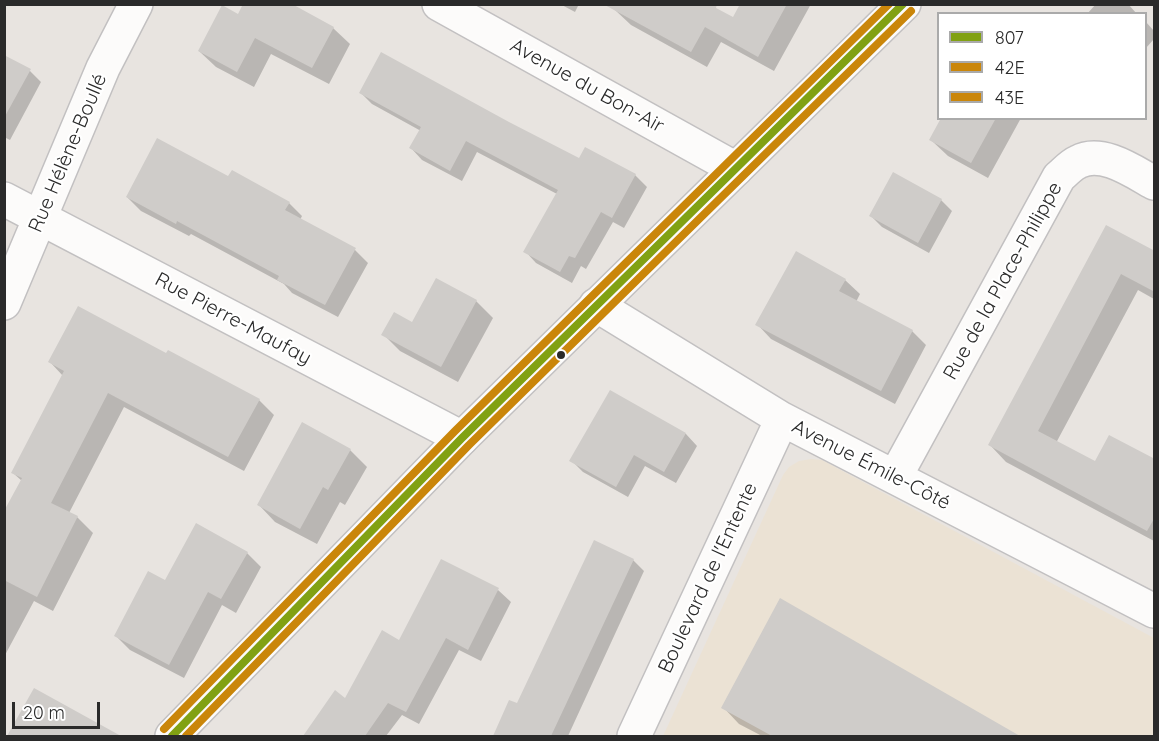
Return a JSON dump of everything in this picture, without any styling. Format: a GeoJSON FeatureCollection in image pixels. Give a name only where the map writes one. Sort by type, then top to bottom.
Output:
{"type":"FeatureCollection","features":[{"type":"Feature","properties":{"kind":"street","name":"Rue Hélène-Boullé"},"geometry":{"type":"LineString","coordinates":[[4,303],[104,68],[136,4]]}},
{"type":"Feature","properties":{"kind":"street","name":"Avenue du Bon-Air"},"geometry":{"type":"LineString","coordinates":[[439,4],[736,169]]}},
{"type":"Feature","properties":{"kind":"street"},"geometry":{"type":"LineString","coordinates":[[172,736],[462,438],[904,4]]}},
{"type":"Feature","properties":{"kind":"street","name":"Rue de la Place-Philippe"},"geometry":{"type":"LineString","coordinates":[[895,477],[1059,177],[1078,161],[1094,158],[1114,161],[1155,183]]}},
{"type":"Feature","properties":{"kind":"street","name":"Rue Pierre-Maufay"},"geometry":{"type":"LineString","coordinates":[[4,199],[462,438]]}},
{"type":"Feature","properties":{"kind":"street","name":"Avenue Émile-Côté"},"geometry":{"type":"LineString","coordinates":[[596,305],[782,419],[1155,611]]}},
{"type":"Feature","properties":{"kind":"street","name":"Boulevard de l'Entente"},"geometry":{"type":"LineString","coordinates":[[634,736],[782,419]]}},
{"type":"Feature","properties":{"kind":"shaded area"},"geometry":{"type":"Polygon","coordinates":[[[822,460],[1154,638],[1154,736],[663,736],[783,475],[789,467],[799,461],[822,460]]]}},
{"type":"Feature","properties":{"kind":"building"},"geometry":{"type":"Polygon","coordinates":[[[243,4],[292,4],[334,27],[312,68],[255,38],[237,72],[198,51],[222,5],[238,14],[243,4]]]}},
{"type":"Feature","properties":{"kind":"building"},"geometry":{"type":"Polygon","coordinates":[[[603,4],[717,4],[716,8],[733,17],[740,4],[787,4],[758,57],[705,27],[691,52],[603,4]]]}},
{"type":"Feature","properties":{"kind":"building"},"geometry":{"type":"Polygon","coordinates":[[[381,52],[579,158],[585,147],[636,174],[612,218],[601,212],[575,258],[569,256],[560,272],[523,252],[558,190],[466,141],[450,171],[409,148],[421,127],[359,93],[381,52]]]}},
{"type":"Feature","properties":{"kind":"building"},"geometry":{"type":"Polygon","coordinates":[[[4,55],[31,69],[4,118],[4,55]]]}},
{"type":"Feature","properties":{"kind":"building"},"geometry":{"type":"Polygon","coordinates":[[[940,120],[995,120],[971,163],[929,140],[940,120]]]}},
{"type":"Feature","properties":{"kind":"building"},"geometry":{"type":"Polygon","coordinates":[[[157,138],[228,176],[232,170],[290,202],[285,210],[356,248],[325,305],[277,280],[279,276],[177,221],[176,224],[126,197],[157,138]]]}},
{"type":"Feature","properties":{"kind":"building"},"geometry":{"type":"Polygon","coordinates":[[[893,172],[942,199],[918,243],[869,216],[893,172]]]}},
{"type":"Feature","properties":{"kind":"building"},"geometry":{"type":"Polygon","coordinates":[[[1106,225],[1155,251],[1155,292],[1121,274],[1038,431],[1095,461],[1109,435],[1155,459],[1155,517],[1147,531],[988,445],[1106,225]]]}},
{"type":"Feature","properties":{"kind":"building"},"geometry":{"type":"Polygon","coordinates":[[[796,251],[846,279],[839,291],[913,330],[881,391],[755,325],[796,251]]]}},
{"type":"Feature","properties":{"kind":"building"},"geometry":{"type":"Polygon","coordinates":[[[436,278],[477,300],[441,367],[381,335],[394,312],[412,322],[436,278]]]}},
{"type":"Feature","properties":{"kind":"building"},"geometry":{"type":"Polygon","coordinates":[[[78,306],[166,353],[168,350],[260,399],[228,457],[108,393],[51,503],[78,516],[37,597],[4,580],[4,511],[22,478],[11,473],[64,371],[48,362],[78,306]]]}},
{"type":"Feature","properties":{"kind":"building"},"geometry":{"type":"Polygon","coordinates":[[[610,390],[686,433],[664,472],[634,455],[616,487],[569,461],[610,390]]]}},
{"type":"Feature","properties":{"kind":"building"},"geometry":{"type":"Polygon","coordinates":[[[302,422],[351,449],[328,490],[323,487],[300,529],[257,505],[302,422]]]}},
{"type":"Feature","properties":{"kind":"building"},"geometry":{"type":"Polygon","coordinates":[[[196,523],[248,552],[221,599],[208,592],[169,665],[114,636],[148,571],[165,580],[196,523]]]}},
{"type":"Feature","properties":{"kind":"building"},"geometry":{"type":"Polygon","coordinates":[[[594,540],[634,559],[551,736],[493,736],[509,700],[517,703],[594,540]]]}},
{"type":"Feature","properties":{"kind":"building"},"geometry":{"type":"Polygon","coordinates":[[[441,559],[499,588],[468,650],[446,638],[406,712],[388,703],[365,736],[303,736],[335,690],[345,698],[382,630],[399,640],[441,559]]]}},
{"type":"Feature","properties":{"kind":"building"},"geometry":{"type":"Polygon","coordinates":[[[780,598],[1020,736],[772,736],[721,708],[780,598]]]}},
{"type":"Feature","properties":{"kind":"building"},"geometry":{"type":"Polygon","coordinates":[[[34,688],[121,736],[7,736],[34,688]]]}},
{"type":"Feature","properties":{"kind":"transit line","name":"43E"},"geometry":{"type":"LineString","coordinates":[[164,729],[455,431],[889,4]]}},
{"type":"Feature","properties":{"kind":"transit line","name":"807"},"geometry":{"type":"LineString","coordinates":[[172,736],[462,438],[903,4]]}},
{"type":"Feature","properties":{"kind":"transit line","name":"42E"},"geometry":{"type":"LineString","coordinates":[[186,736],[469,445],[911,11]]}}]}
